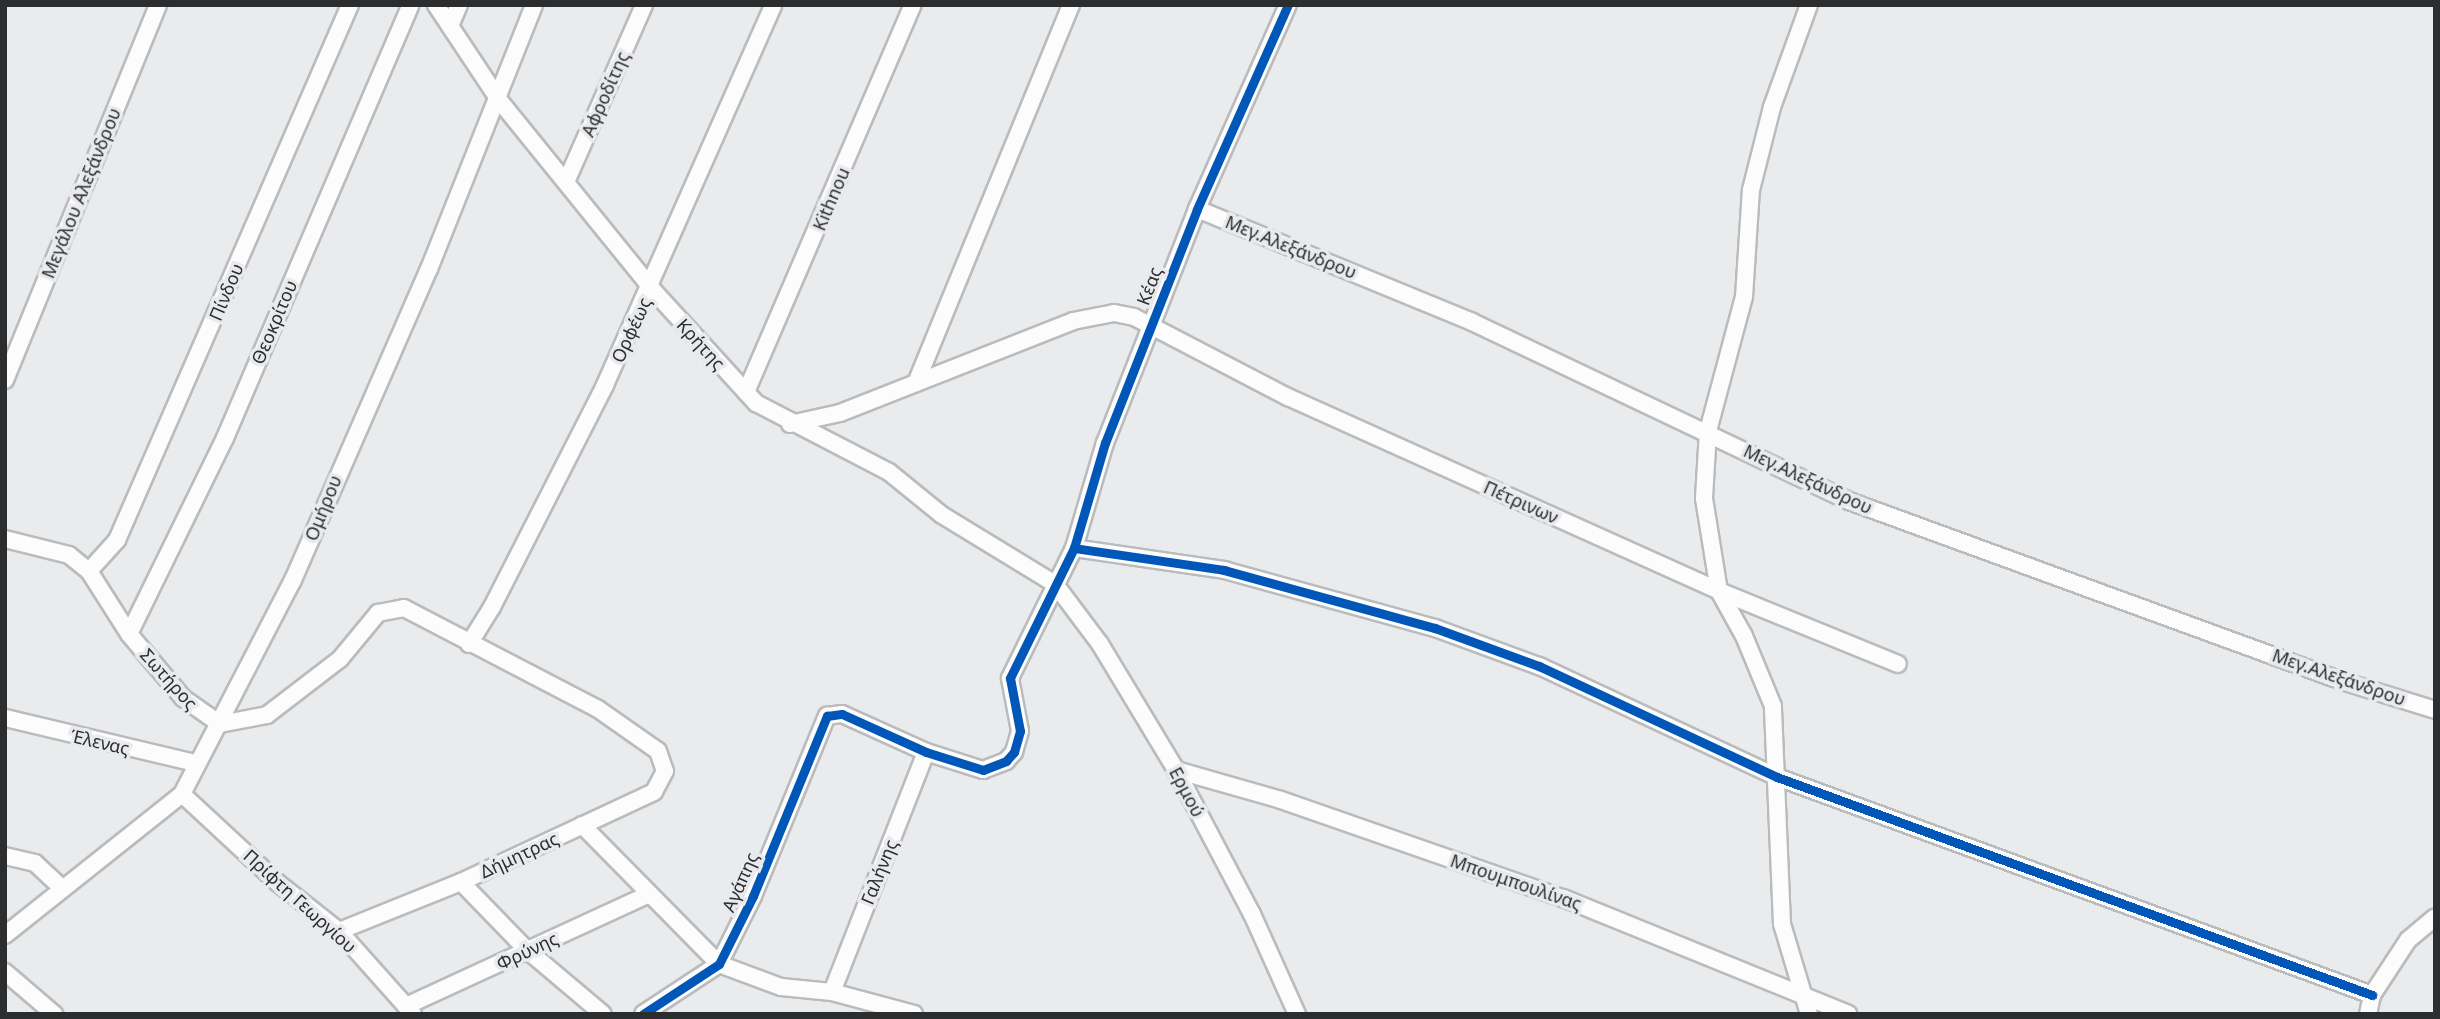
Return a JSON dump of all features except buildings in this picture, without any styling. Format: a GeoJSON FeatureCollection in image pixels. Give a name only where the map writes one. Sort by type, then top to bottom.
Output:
{"type":"FeatureCollection","features":[{"type":"Feature","properties":{"kind":"street","name":"Μεγάλου Αλεξάνδρου"},"geometry":{"type":"LineString","coordinates":[[5,380],[158,5]]}},
{"type":"Feature","properties":{"kind":"street","name":"Πίνδου"},"geometry":{"type":"LineString","coordinates":[[89,571],[117,540],[350,5]]}},
{"type":"Feature","properties":{"kind":"street","name":"Θεοκρίτου"},"geometry":{"type":"LineString","coordinates":[[130,634],[225,438],[411,5]]}},
{"type":"Feature","properties":{"kind":"street","name":"Κρήτης"},"geometry":{"type":"LineString","coordinates":[[436,5],[499,100],[650,288],[746,392],[790,424],[889,472],[942,515],[1055,584]]}},
{"type":"Feature","properties":{"kind":"street"},"geometry":{"type":"LineString","coordinates":[[450,26],[459,5]]}},
{"type":"Feature","properties":{"kind":"street","name":"Ομήρου"},"geometry":{"type":"LineString","coordinates":[[5,934],[182,794],[195,763],[220,724],[293,580],[499,100],[534,5]]}},
{"type":"Feature","properties":{"kind":"street","name":"Αφροδίτης"},"geometry":{"type":"LineString","coordinates":[[566,182],[644,5]]}},
{"type":"Feature","properties":{"kind":"street","name":"Ορφέως"},"geometry":{"type":"LineString","coordinates":[[469,644],[492,607],[650,288],[773,5]]}},
{"type":"Feature","properties":{"kind":"street","name":"Κithnou"},"geometry":{"type":"LineString","coordinates":[[746,392],[913,5]]}},
{"type":"Feature","properties":{"kind":"street"},"geometry":{"type":"LineString","coordinates":[[916,383],[1071,5]]}},
{"type":"Feature","properties":{"kind":"street","name":"Κέας"},"geometry":{"type":"LineString","coordinates":[[820,727],[827,716],[842,714],[926,752],[983,770],[1006,761],[1014,752],[1020,731],[1010,678],[1074,548],[1105,443],[1150,328],[1197,209],[1288,5]]}},
{"type":"Feature","properties":{"kind":"street"},"geometry":{"type":"LineString","coordinates":[[1807,1007],[1782,924],[1776,866],[1777,777],[1773,706],[1744,636],[1719,591],[1704,498],[1708,431],[1744,297],[1751,190],[1772,107],[1810,5]]}},
{"type":"Feature","properties":{"kind":"street","name":"Μεγ.Αλεξάνδρου"},"geometry":{"type":"LineString","coordinates":[[1197,209],[1472,322],[1708,431],[1849,500],[2343,681],[2435,710]]}},
{"type":"Feature","properties":{"kind":"street","name":"Πέτρινων"},"geometry":{"type":"LineString","coordinates":[[790,424],[840,413],[1097,314],[1134,317],[1150,328],[1288,397],[1719,591],[1898,664]]}},
{"type":"Feature","properties":{"kind":"street","name":"Σωτήρος"},"geometry":{"type":"LineString","coordinates":[[5,539],[69,555],[89,571],[130,634],[184,698],[220,724]]}},
{"type":"Feature","properties":{"kind":"street"},"geometry":{"type":"LineString","coordinates":[[1074,548],[1224,570],[1435,628],[1539,666],[1777,777],[2372,995]]}},
{"type":"Feature","properties":{"kind":"street","name":"Ερμού"},"geometry":{"type":"LineString","coordinates":[[1055,584],[1100,644],[1176,770],[1252,914],[1297,1014]]}},
{"type":"Feature","properties":{"kind":"street"},"geometry":{"type":"LineString","coordinates":[[220,724],[267,715],[340,659],[378,613],[404,608],[469,644]]}},
{"type":"Feature","properties":{"kind":"street","name":"Δήμητρας"},"geometry":{"type":"LineString","coordinates":[[339,931],[461,881],[654,792],[665,771],[658,751],[598,709],[469,644]]}},
{"type":"Feature","properties":{"kind":"street","name":"Έλενας"},"geometry":{"type":"LineString","coordinates":[[5,718],[195,763]]}},
{"type":"Feature","properties":{"kind":"street","name":"Αγάπης"},"geometry":{"type":"LineString","coordinates":[[719,964],[753,896],[820,727]]}},
{"type":"Feature","properties":{"kind":"street","name":"Γαλήνης"},"geometry":{"type":"LineString","coordinates":[[832,992],[926,752]]}},
{"type":"Feature","properties":{"kind":"street","name":"Μπουμπουλίνας"},"geometry":{"type":"LineString","coordinates":[[1176,770],[1281,800],[1563,898],[1807,1007],[1848,1014]]}},
{"type":"Feature","properties":{"kind":"street","name":"Πρίφτη Γεωργίου"},"geometry":{"type":"LineString","coordinates":[[182,794],[278,883],[339,931],[410,1010]]}},
{"type":"Feature","properties":{"kind":"street"},"geometry":{"type":"LineString","coordinates":[[582,825],[647,895],[719,964],[781,986],[832,992],[914,1014]]}},
{"type":"Feature","properties":{"kind":"street"},"geometry":{"type":"LineString","coordinates":[[5,856],[35,863],[63,889]]}},
{"type":"Feature","properties":{"kind":"street"},"geometry":{"type":"LineString","coordinates":[[461,881],[527,950],[603,1014]]}},
{"type":"Feature","properties":{"kind":"street","name":"Φρύνης"},"geometry":{"type":"LineString","coordinates":[[410,1010],[527,950],[647,895]]}},
{"type":"Feature","properties":{"kind":"street"},"geometry":{"type":"LineString","coordinates":[[2368,1014],[2372,995],[2408,940],[2435,917]]}},
{"type":"Feature","properties":{"kind":"street"},"geometry":{"type":"LineString","coordinates":[[643,1014],[719,964]]}},
{"type":"Feature","properties":{"kind":"street"},"geometry":{"type":"LineString","coordinates":[[5,972],[54,1014]]}},
{"type":"Feature","properties":{"kind":"cycle path"},"geometry":{"type":"LineString","coordinates":[[643,1014],[719,964],[753,896],[827,716],[842,714],[926,752],[983,770],[1006,761],[1014,752],[1020,731],[1010,678],[1074,548],[1105,443],[1197,209],[1288,5]]}},
{"type":"Feature","properties":{"kind":"cycle path"},"geometry":{"type":"LineString","coordinates":[[1074,548],[1224,570],[1435,628],[1539,666],[1777,777],[2372,995]]}}]}
